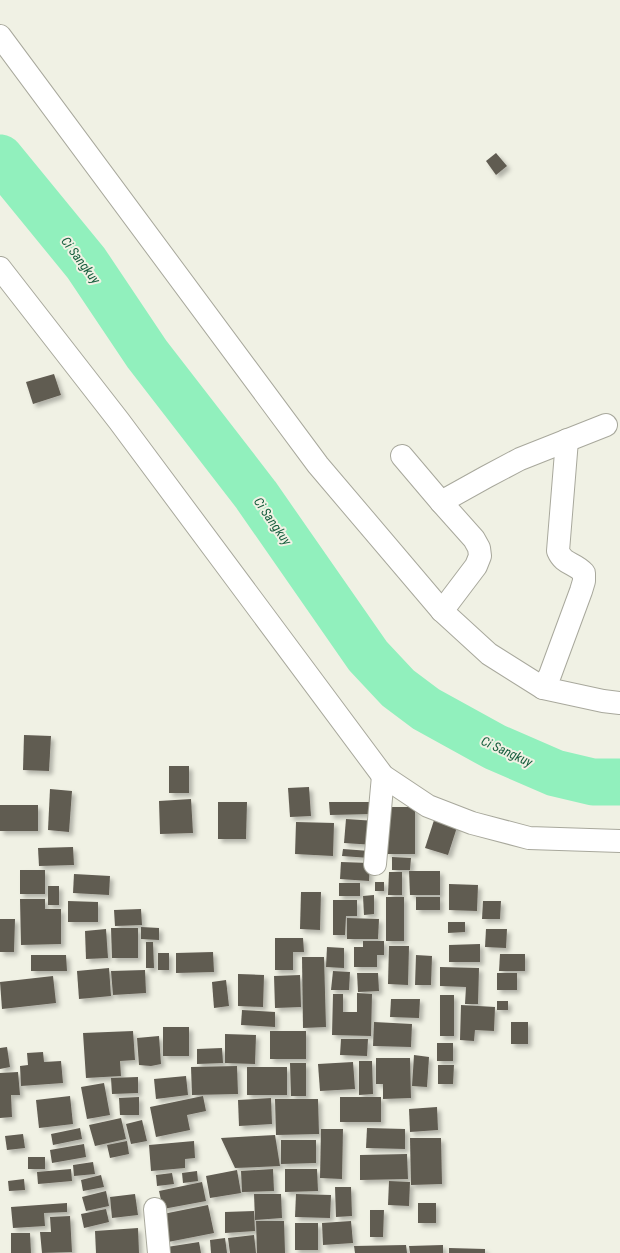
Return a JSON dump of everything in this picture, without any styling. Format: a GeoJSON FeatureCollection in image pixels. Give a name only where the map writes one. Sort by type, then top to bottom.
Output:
{"type":"FeatureCollection","features":[{"type":"Feature","properties":{"kind":"street"},"geometry":{"type":"LineString","coordinates":[[0,36],[318,466],[442,611],[489,654],[543,688],[603,701],[620,703]]}},
{"type":"Feature","properties":{"kind":"street"},"geometry":{"type":"LineString","coordinates":[[0,268],[119,421],[383,776],[428,806],[479,825],[529,838],[620,841]]}},
{"type":"Feature","properties":{"kind":"street"},"geometry":{"type":"LineString","coordinates":[[441,502],[504,468],[567,440],[606,425]]}},
{"type":"Feature","properties":{"kind":"street"},"geometry":{"type":"LineString","coordinates":[[543,688],[550,675],[584,581],[584,573],[579,568],[560,558],[558,551],[567,440]]}},
{"type":"Feature","properties":{"kind":"street"},"geometry":{"type":"LineString","coordinates":[[402,456],[474,539],[479,548],[480,556],[476,566],[442,611]]}},
{"type":"Feature","properties":{"kind":"street"},"geometry":{"type":"LineString","coordinates":[[375,864],[383,776]]}},
{"type":"Feature","properties":{"kind":"street"},"geometry":{"type":"LineString","coordinates":[[155,1209],[159,1253]]}},
{"type":"Feature","properties":{"kind":"building"},"geometry":{"type":"Polygon","coordinates":[[[496,153],[507,166],[496,175],[486,161],[496,153]]]}},
{"type":"Feature","properties":{"kind":"building"},"geometry":{"type":"Polygon","coordinates":[[[54,374],[61,395],[33,404],[26,382],[54,374]]]}},
{"type":"Feature","properties":{"kind":"building"},"geometry":{"type":"Polygon","coordinates":[[[24,735],[51,736],[49,771],[23,770],[24,735]]]}},
{"type":"Feature","properties":{"kind":"building"},"geometry":{"type":"Polygon","coordinates":[[[169,766],[189,766],[189,793],[169,793],[169,766]]]}},
{"type":"Feature","properties":{"kind":"building"},"geometry":{"type":"Polygon","coordinates":[[[309,787],[311,816],[290,817],[288,788],[309,787]]]}},
{"type":"Feature","properties":{"kind":"building"},"geometry":{"type":"Polygon","coordinates":[[[50,789],[72,791],[69,832],[48,830],[50,789]]]}},
{"type":"Feature","properties":{"kind":"building"},"geometry":{"type":"Polygon","coordinates":[[[191,799],[193,833],[160,834],[159,801],[191,799]]]}},
{"type":"Feature","properties":{"kind":"building"},"geometry":{"type":"Polygon","coordinates":[[[218,802],[247,802],[246,839],[218,839],[218,802]]]}},
{"type":"Feature","properties":{"kind":"building"},"geometry":{"type":"Polygon","coordinates":[[[329,802],[371,802],[372,814],[330,815],[329,802]]]}},
{"type":"Feature","properties":{"kind":"building"},"geometry":{"type":"Polygon","coordinates":[[[0,805],[38,805],[38,831],[0,831],[0,805]]]}},
{"type":"Feature","properties":{"kind":"building"},"geometry":{"type":"Polygon","coordinates":[[[387,807],[415,807],[415,854],[387,854],[387,807]]]}},
{"type":"Feature","properties":{"kind":"building"},"geometry":{"type":"Polygon","coordinates":[[[436,814],[459,821],[448,855],[425,848],[436,814]]]}},
{"type":"Feature","properties":{"kind":"building"},"geometry":{"type":"Polygon","coordinates":[[[346,819],[376,821],[375,845],[344,843],[346,819]]]}},
{"type":"Feature","properties":{"kind":"building"},"geometry":{"type":"Polygon","coordinates":[[[296,822],[334,823],[333,856],[295,854],[296,822]]]}},
{"type":"Feature","properties":{"kind":"building"},"geometry":{"type":"Polygon","coordinates":[[[73,847],[74,865],[39,866],[38,848],[73,847]]]}},
{"type":"Feature","properties":{"kind":"building"},"geometry":{"type":"Polygon","coordinates":[[[343,849],[370,851],[370,858],[342,856],[343,849]]]}},
{"type":"Feature","properties":{"kind":"building"},"geometry":{"type":"Polygon","coordinates":[[[392,857],[411,858],[410,870],[392,870],[392,857]]]}},
{"type":"Feature","properties":{"kind":"building"},"geometry":{"type":"Polygon","coordinates":[[[341,862],[370,863],[369,881],[340,879],[341,862]]]}},
{"type":"Feature","properties":{"kind":"building"},"geometry":{"type":"Polygon","coordinates":[[[20,870],[45,870],[45,894],[20,894],[20,870]]]}},
{"type":"Feature","properties":{"kind":"building"},"geometry":{"type":"Polygon","coordinates":[[[409,871],[440,871],[440,895],[410,895],[409,871]]]}},
{"type":"Feature","properties":{"kind":"building"},"geometry":{"type":"Polygon","coordinates":[[[389,872],[402,872],[402,895],[388,895],[389,872]]]}},
{"type":"Feature","properties":{"kind":"building"},"geometry":{"type":"Polygon","coordinates":[[[74,874],[110,876],[109,895],[73,893],[74,874]]]}},
{"type":"Feature","properties":{"kind":"building"},"geometry":{"type":"Polygon","coordinates":[[[375,882],[384,882],[384,891],[375,891],[375,882]]]}},
{"type":"Feature","properties":{"kind":"building"},"geometry":{"type":"Polygon","coordinates":[[[339,883],[360,883],[360,896],[339,896],[339,883]]]}},
{"type":"Feature","properties":{"kind":"building"},"geometry":{"type":"Polygon","coordinates":[[[449,884],[478,885],[477,911],[449,910],[449,884]]]}},
{"type":"Feature","properties":{"kind":"building"},"geometry":{"type":"Polygon","coordinates":[[[48,886],[59,886],[59,905],[48,905],[48,886]]]}},
{"type":"Feature","properties":{"kind":"building"},"geometry":{"type":"Polygon","coordinates":[[[301,892],[321,892],[320,930],[300,929],[301,892]]]}},
{"type":"Feature","properties":{"kind":"building"},"geometry":{"type":"Polygon","coordinates":[[[374,895],[374,914],[364,915],[363,896],[374,895]]]}},
{"type":"Feature","properties":{"kind":"building"},"geometry":{"type":"Polygon","coordinates":[[[386,897],[404,897],[404,941],[386,941],[386,897]]]}},
{"type":"Feature","properties":{"kind":"building"},"geometry":{"type":"Polygon","coordinates":[[[416,897],[440,897],[440,910],[416,910],[416,897]]]}},
{"type":"Feature","properties":{"kind":"building"},"geometry":{"type":"Polygon","coordinates":[[[20,899],[45,899],[45,909],[61,909],[61,944],[21,945],[20,899]]]}},
{"type":"Feature","properties":{"kind":"building"},"geometry":{"type":"Polygon","coordinates":[[[333,900],[357,900],[357,916],[346,916],[345,935],[333,935],[333,900]]]}},
{"type":"Feature","properties":{"kind":"building"},"geometry":{"type":"Polygon","coordinates":[[[68,901],[98,902],[98,922],[68,922],[68,901]]]}},
{"type":"Feature","properties":{"kind":"building"},"geometry":{"type":"Polygon","coordinates":[[[483,901],[501,901],[500,919],[482,919],[483,901]]]}},
{"type":"Feature","properties":{"kind":"building"},"geometry":{"type":"Polygon","coordinates":[[[141,909],[142,925],[115,926],[114,910],[141,909]]]}},
{"type":"Feature","properties":{"kind":"building"},"geometry":{"type":"Polygon","coordinates":[[[347,918],[379,919],[378,939],[347,939],[347,918]]]}},
{"type":"Feature","properties":{"kind":"building"},"geometry":{"type":"Polygon","coordinates":[[[0,919],[15,919],[14,952],[0,952],[0,919]]]}},
{"type":"Feature","properties":{"kind":"building"},"geometry":{"type":"Polygon","coordinates":[[[448,922],[465,922],[465,932],[448,933],[448,922]]]}},
{"type":"Feature","properties":{"kind":"building"},"geometry":{"type":"Polygon","coordinates":[[[141,927],[159,928],[159,940],[141,939],[141,927]]]}},
{"type":"Feature","properties":{"kind":"building"},"geometry":{"type":"Polygon","coordinates":[[[111,928],[138,928],[138,958],[112,958],[111,928]]]}},
{"type":"Feature","properties":{"kind":"building"},"geometry":{"type":"Polygon","coordinates":[[[106,929],[108,958],[86,959],[85,931],[106,929]]]}},
{"type":"Feature","properties":{"kind":"building"},"geometry":{"type":"Polygon","coordinates":[[[486,929],[507,929],[506,948],[485,947],[486,929]]]}},
{"type":"Feature","properties":{"kind":"building"},"geometry":{"type":"Polygon","coordinates":[[[275,938],[303,938],[304,952],[293,952],[293,970],[275,970],[275,938]]]}},
{"type":"Feature","properties":{"kind":"building"},"geometry":{"type":"Polygon","coordinates":[[[363,941],[384,941],[384,955],[377,955],[377,967],[354,967],[354,947],[363,947],[363,941]]]}},
{"type":"Feature","properties":{"kind":"building"},"geometry":{"type":"Polygon","coordinates":[[[146,942],[153,942],[154,968],[146,968],[146,942]]]}},
{"type":"Feature","properties":{"kind":"building"},"geometry":{"type":"Polygon","coordinates":[[[480,944],[480,962],[449,962],[449,945],[480,944]]]}},
{"type":"Feature","properties":{"kind":"building"},"geometry":{"type":"Polygon","coordinates":[[[389,946],[409,946],[408,985],[388,984],[389,946]]]}},
{"type":"Feature","properties":{"kind":"building"},"geometry":{"type":"Polygon","coordinates":[[[327,947],[344,948],[344,968],[326,967],[327,947]]]}},
{"type":"Feature","properties":{"kind":"building"},"geometry":{"type":"Polygon","coordinates":[[[213,952],[214,972],[176,973],[176,953],[213,952]]]}},
{"type":"Feature","properties":{"kind":"building"},"geometry":{"type":"Polygon","coordinates":[[[158,953],[169,953],[169,970],[158,970],[158,953]]]}},
{"type":"Feature","properties":{"kind":"building"},"geometry":{"type":"Polygon","coordinates":[[[500,954],[525,954],[525,971],[499,971],[500,954]]]}},
{"type":"Feature","properties":{"kind":"building"},"geometry":{"type":"Polygon","coordinates":[[[31,955],[66,955],[67,971],[31,971],[31,955]]]}},
{"type":"Feature","properties":{"kind":"building"},"geometry":{"type":"Polygon","coordinates":[[[416,955],[432,956],[431,985],[415,985],[416,955]]]}},
{"type":"Feature","properties":{"kind":"building"},"geometry":{"type":"Polygon","coordinates":[[[302,957],[324,957],[326,1027],[303,1028],[302,957]]]}},
{"type":"Feature","properties":{"kind":"building"},"geometry":{"type":"Polygon","coordinates":[[[440,967],[479,968],[478,1004],[465,1004],[466,987],[440,986],[440,967]]]}},
{"type":"Feature","properties":{"kind":"building"},"geometry":{"type":"Polygon","coordinates":[[[109,968],[111,996],[79,999],[77,971],[109,968]]]}},
{"type":"Feature","properties":{"kind":"building"},"geometry":{"type":"Polygon","coordinates":[[[145,970],[146,993],[113,995],[111,971],[145,970]]]}},
{"type":"Feature","properties":{"kind":"building"},"geometry":{"type":"Polygon","coordinates":[[[333,971],[350,972],[349,990],[331,990],[333,971]]]}},
{"type":"Feature","properties":{"kind":"building"},"geometry":{"type":"Polygon","coordinates":[[[357,973],[378,973],[379,991],[358,992],[357,973]]]}},
{"type":"Feature","properties":{"kind":"building"},"geometry":{"type":"Polygon","coordinates":[[[497,973],[517,973],[517,990],[497,990],[497,973]]]}},
{"type":"Feature","properties":{"kind":"building"},"geometry":{"type":"Polygon","coordinates":[[[238,974],[264,975],[263,1007],[238,1006],[238,974]]]}},
{"type":"Feature","properties":{"kind":"building"},"geometry":{"type":"Polygon","coordinates":[[[300,975],[301,1007],[275,1008],[274,976],[300,975]]]}},
{"type":"Feature","properties":{"kind":"building"},"geometry":{"type":"Polygon","coordinates":[[[53,976],[56,1003],[2,1009],[0,982],[53,976]]]}},
{"type":"Feature","properties":{"kind":"building"},"geometry":{"type":"Polygon","coordinates":[[[226,980],[229,1006],[214,1008],[212,982],[226,980]]]}},
{"type":"Feature","properties":{"kind":"building"},"geometry":{"type":"Polygon","coordinates":[[[357,993],[372,994],[371,1036],[332,1035],[333,994],[343,994],[343,1012],[357,1012],[357,993]]]}},
{"type":"Feature","properties":{"kind":"building"},"geometry":{"type":"Polygon","coordinates":[[[440,995],[454,995],[454,1036],[440,1036],[440,995]]]}},
{"type":"Feature","properties":{"kind":"building"},"geometry":{"type":"Polygon","coordinates":[[[391,999],[420,999],[419,1018],[390,1017],[391,999]]]}},
{"type":"Feature","properties":{"kind":"building"},"geometry":{"type":"Polygon","coordinates":[[[497,1001],[508,1001],[508,1010],[497,1010],[497,1001]]]}},
{"type":"Feature","properties":{"kind":"building"},"geometry":{"type":"Polygon","coordinates":[[[461,1005],[495,1007],[494,1031],[475,1030],[474,1041],[460,1040],[461,1005]]]}},
{"type":"Feature","properties":{"kind":"building"},"geometry":{"type":"Polygon","coordinates":[[[242,1010],[275,1012],[275,1027],[241,1025],[242,1010]]]}},
{"type":"Feature","properties":{"kind":"building"},"geometry":{"type":"Polygon","coordinates":[[[374,1022],[412,1024],[411,1047],[373,1046],[374,1022]]]}},
{"type":"Feature","properties":{"kind":"building"},"geometry":{"type":"Polygon","coordinates":[[[511,1022],[528,1022],[528,1044],[511,1044],[511,1022]]]}},
{"type":"Feature","properties":{"kind":"building"},"geometry":{"type":"Polygon","coordinates":[[[163,1027],[189,1027],[189,1056],[163,1056],[163,1027]]]}},
{"type":"Feature","properties":{"kind":"building"},"geometry":{"type":"Polygon","coordinates":[[[133,1031],[135,1060],[120,1061],[121,1076],[86,1078],[83,1033],[133,1031]]]}},
{"type":"Feature","properties":{"kind":"building"},"geometry":{"type":"Polygon","coordinates":[[[270,1031],[306,1031],[306,1059],[270,1059],[270,1031]]]}},
{"type":"Feature","properties":{"kind":"building"},"geometry":{"type":"Polygon","coordinates":[[[225,1034],[256,1035],[255,1064],[225,1063],[225,1034]]]}},
{"type":"Feature","properties":{"kind":"building"},"geometry":{"type":"Polygon","coordinates":[[[159,1036],[161,1064],[151,1066],[139,1065],[137,1038],[159,1036]]]}},
{"type":"Feature","properties":{"kind":"building"},"geometry":{"type":"Polygon","coordinates":[[[341,1039],[368,1039],[367,1056],[340,1055],[341,1039]]]}},
{"type":"Feature","properties":{"kind":"building"},"geometry":{"type":"Polygon","coordinates":[[[437,1043],[453,1043],[453,1061],[437,1061],[437,1043]]]}},
{"type":"Feature","properties":{"kind":"building"},"geometry":{"type":"Polygon","coordinates":[[[7,1047],[10,1067],[0,1069],[0,1048],[7,1047]]]}},
{"type":"Feature","properties":{"kind":"building"},"geometry":{"type":"Polygon","coordinates":[[[222,1048],[223,1063],[197,1064],[197,1049],[222,1048]]]}},
{"type":"Feature","properties":{"kind":"building"},"geometry":{"type":"Polygon","coordinates":[[[43,1052],[44,1062],[61,1061],[63,1083],[21,1086],[20,1066],[28,1065],[27,1053],[43,1052]]]}},
{"type":"Feature","properties":{"kind":"building"},"geometry":{"type":"Polygon","coordinates":[[[414,1055],[429,1057],[427,1087],[412,1086],[414,1055]]]}},
{"type":"Feature","properties":{"kind":"building"},"geometry":{"type":"Polygon","coordinates":[[[376,1058],[410,1058],[411,1098],[383,1099],[383,1084],[376,1084],[376,1058]]]}},
{"type":"Feature","properties":{"kind":"building"},"geometry":{"type":"Polygon","coordinates":[[[359,1061],[372,1061],[373,1094],[359,1095],[359,1061]]]}},
{"type":"Feature","properties":{"kind":"building"},"geometry":{"type":"Polygon","coordinates":[[[353,1062],[355,1089],[320,1091],[318,1064],[353,1062]]]}},
{"type":"Feature","properties":{"kind":"building"},"geometry":{"type":"Polygon","coordinates":[[[290,1063],[306,1063],[306,1096],[291,1096],[290,1063]]]}},
{"type":"Feature","properties":{"kind":"building"},"geometry":{"type":"Polygon","coordinates":[[[438,1065],[454,1065],[453,1084],[438,1084],[438,1065]]]}},
{"type":"Feature","properties":{"kind":"building"},"geometry":{"type":"Polygon","coordinates":[[[237,1066],[238,1094],[192,1095],[191,1067],[237,1066]]]}},
{"type":"Feature","properties":{"kind":"building"},"geometry":{"type":"Polygon","coordinates":[[[247,1067],[287,1067],[287,1095],[247,1095],[247,1067]]]}},
{"type":"Feature","properties":{"kind":"building"},"geometry":{"type":"Polygon","coordinates":[[[18,1072],[20,1095],[11,1095],[12,1117],[0,1118],[0,1073],[18,1072]]]}},
{"type":"Feature","properties":{"kind":"building"},"geometry":{"type":"Polygon","coordinates":[[[186,1076],[188,1095],[156,1099],[154,1079],[186,1076]]]}},
{"type":"Feature","properties":{"kind":"building"},"geometry":{"type":"Polygon","coordinates":[[[138,1077],[138,1093],[112,1094],[111,1078],[138,1077]]]}},
{"type":"Feature","properties":{"kind":"building"},"geometry":{"type":"Polygon","coordinates":[[[104,1083],[110,1115],[87,1119],[81,1087],[104,1083]]]}},
{"type":"Feature","properties":{"kind":"building"},"geometry":{"type":"Polygon","coordinates":[[[70,1096],[73,1124],[39,1128],[36,1100],[70,1096]]]}},
{"type":"Feature","properties":{"kind":"building"},"geometry":{"type":"Polygon","coordinates":[[[203,1096],[206,1111],[187,1115],[190,1130],[156,1137],[150,1107],[203,1096]]]}},
{"type":"Feature","properties":{"kind":"building"},"geometry":{"type":"Polygon","coordinates":[[[139,1097],[139,1115],[120,1115],[119,1098],[139,1097]]]}},
{"type":"Feature","properties":{"kind":"building"},"geometry":{"type":"Polygon","coordinates":[[[340,1097],[381,1097],[381,1122],[340,1122],[340,1097]]]}},
{"type":"Feature","properties":{"kind":"building"},"geometry":{"type":"Polygon","coordinates":[[[271,1098],[272,1124],[239,1126],[238,1100],[271,1098]]]}},
{"type":"Feature","properties":{"kind":"building"},"geometry":{"type":"Polygon","coordinates":[[[275,1099],[318,1099],[319,1134],[276,1135],[275,1099]]]}},
{"type":"Feature","properties":{"kind":"building"},"geometry":{"type":"Polygon","coordinates":[[[437,1107],[438,1130],[410,1132],[409,1109],[437,1107]]]}},
{"type":"Feature","properties":{"kind":"building"},"geometry":{"type":"Polygon","coordinates":[[[121,1118],[126,1139],[95,1146],[89,1125],[121,1118]]]}},
{"type":"Feature","properties":{"kind":"building"},"geometry":{"type":"Polygon","coordinates":[[[142,1120],[147,1141],[131,1144],[126,1124],[142,1120]]]}},
{"type":"Feature","properties":{"kind":"building"},"geometry":{"type":"Polygon","coordinates":[[[80,1128],[82,1139],[53,1145],[51,1134],[80,1128]]]}},
{"type":"Feature","properties":{"kind":"building"},"geometry":{"type":"Polygon","coordinates":[[[367,1128],[405,1129],[405,1149],[366,1148],[367,1128]]]}},
{"type":"Feature","properties":{"kind":"building"},"geometry":{"type":"Polygon","coordinates":[[[321,1129],[343,1129],[342,1179],[320,1178],[321,1129]]]}},
{"type":"Feature","properties":{"kind":"building"},"geometry":{"type":"Polygon","coordinates":[[[23,1134],[25,1148],[7,1150],[5,1136],[23,1134]]]}},
{"type":"Feature","properties":{"kind":"building"},"geometry":{"type":"Polygon","coordinates":[[[275,1135],[280,1166],[235,1168],[221,1138],[275,1135]]]}},
{"type":"Feature","properties":{"kind":"building"},"geometry":{"type":"Polygon","coordinates":[[[410,1138],[441,1138],[442,1184],[411,1185],[410,1138]]]}},
{"type":"Feature","properties":{"kind":"building"},"geometry":{"type":"Polygon","coordinates":[[[281,1140],[316,1140],[316,1163],[281,1164],[281,1140]]]}},
{"type":"Feature","properties":{"kind":"building"},"geometry":{"type":"Polygon","coordinates":[[[127,1141],[129,1154],[110,1158],[107,1145],[127,1141]]]}},
{"type":"Feature","properties":{"kind":"building"},"geometry":{"type":"Polygon","coordinates":[[[194,1141],[195,1158],[185,1159],[185,1168],[151,1171],[149,1145],[194,1141]]]}},
{"type":"Feature","properties":{"kind":"building"},"geometry":{"type":"Polygon","coordinates":[[[84,1144],[86,1157],[52,1163],[50,1150],[84,1144]]]}},
{"type":"Feature","properties":{"kind":"building"},"geometry":{"type":"Polygon","coordinates":[[[407,1154],[408,1179],[360,1180],[360,1155],[407,1154]]]}},
{"type":"Feature","properties":{"kind":"building"},"geometry":{"type":"Polygon","coordinates":[[[28,1157],[45,1157],[45,1169],[28,1169],[28,1157]]]}},
{"type":"Feature","properties":{"kind":"building"},"geometry":{"type":"Polygon","coordinates":[[[93,1162],[95,1174],[74,1176],[73,1165],[93,1162]]]}},
{"type":"Feature","properties":{"kind":"building"},"geometry":{"type":"Polygon","coordinates":[[[71,1169],[72,1181],[38,1184],[37,1172],[71,1169]]]}},
{"type":"Feature","properties":{"kind":"building"},"geometry":{"type":"Polygon","coordinates":[[[273,1169],[274,1191],[242,1192],[241,1171],[273,1169]]]}},
{"type":"Feature","properties":{"kind":"building"},"geometry":{"type":"Polygon","coordinates":[[[285,1169],[317,1169],[318,1191],[285,1192],[285,1169]]]}},
{"type":"Feature","properties":{"kind":"building"},"geometry":{"type":"Polygon","coordinates":[[[237,1170],[241,1193],[210,1198],[206,1176],[237,1170]]]}},
{"type":"Feature","properties":{"kind":"building"},"geometry":{"type":"Polygon","coordinates":[[[197,1171],[198,1181],[183,1183],[182,1173],[197,1171]]]}},
{"type":"Feature","properties":{"kind":"building"},"geometry":{"type":"Polygon","coordinates":[[[172,1173],[174,1184],[157,1186],[156,1175],[172,1173]]]}},
{"type":"Feature","properties":{"kind":"building"},"geometry":{"type":"Polygon","coordinates":[[[101,1175],[104,1187],[83,1191],[81,1180],[101,1175]]]}},
{"type":"Feature","properties":{"kind":"building"},"geometry":{"type":"Polygon","coordinates":[[[24,1179],[25,1190],[9,1191],[8,1181],[24,1179]]]}},
{"type":"Feature","properties":{"kind":"building"},"geometry":{"type":"Polygon","coordinates":[[[389,1181],[410,1182],[409,1206],[388,1205],[389,1181]]]}},
{"type":"Feature","properties":{"kind":"building"},"geometry":{"type":"Polygon","coordinates":[[[202,1182],[206,1201],[163,1209],[159,1191],[202,1182]]]}},
{"type":"Feature","properties":{"kind":"building"},"geometry":{"type":"Polygon","coordinates":[[[335,1187],[351,1187],[352,1216],[336,1217],[335,1187]]]}},
{"type":"Feature","properties":{"kind":"building"},"geometry":{"type":"Polygon","coordinates":[[[106,1191],[109,1206],[86,1211],[82,1197],[106,1191]]]}},
{"type":"Feature","properties":{"kind":"building"},"geometry":{"type":"Polygon","coordinates":[[[135,1194],[138,1215],[112,1218],[110,1197],[135,1194]]]}},
{"type":"Feature","properties":{"kind":"building"},"geometry":{"type":"Polygon","coordinates":[[[254,1194],[281,1194],[282,1218],[255,1220],[254,1194]]]}},
{"type":"Feature","properties":{"kind":"building"},"geometry":{"type":"Polygon","coordinates":[[[296,1194],[331,1195],[330,1218],[295,1217],[296,1194]]]}},
{"type":"Feature","properties":{"kind":"building"},"geometry":{"type":"Polygon","coordinates":[[[67,1203],[67,1212],[44,1213],[45,1226],[13,1228],[11,1207],[67,1203]]]}},
{"type":"Feature","properties":{"kind":"building"},"geometry":{"type":"Polygon","coordinates":[[[418,1203],[436,1203],[436,1223],[418,1223],[418,1203]]]}},
{"type":"Feature","properties":{"kind":"building"},"geometry":{"type":"Polygon","coordinates":[[[208,1205],[214,1233],[168,1242],[163,1214],[208,1205]]]}},
{"type":"Feature","properties":{"kind":"building"},"geometry":{"type":"Polygon","coordinates":[[[106,1209],[109,1222],[84,1228],[81,1214],[106,1209]]]}},
{"type":"Feature","properties":{"kind":"building"},"geometry":{"type":"Polygon","coordinates":[[[370,1210],[384,1210],[383,1237],[370,1237],[370,1210]]]}},
{"type":"Feature","properties":{"kind":"building"},"geometry":{"type":"Polygon","coordinates":[[[254,1211],[255,1231],[225,1233],[225,1212],[254,1211]]]}},
{"type":"Feature","properties":{"kind":"building"},"geometry":{"type":"Polygon","coordinates":[[[70,1216],[72,1252],[42,1253],[40,1232],[51,1232],[50,1217],[70,1216]]]}},
{"type":"Feature","properties":{"kind":"building"},"geometry":{"type":"Polygon","coordinates":[[[256,1221],[284,1221],[285,1253],[257,1253],[256,1221]]]}},
{"type":"Feature","properties":{"kind":"building"},"geometry":{"type":"Polygon","coordinates":[[[351,1221],[353,1243],[323,1245],[322,1223],[351,1221]]]}},
{"type":"Feature","properties":{"kind":"building"},"geometry":{"type":"Polygon","coordinates":[[[295,1223],[318,1223],[318,1250],[295,1250],[295,1223]]]}},
{"type":"Feature","properties":{"kind":"building"},"geometry":{"type":"Polygon","coordinates":[[[138,1228],[139,1253],[96,1253],[95,1231],[138,1228]]]}},
{"type":"Feature","properties":{"kind":"building"},"geometry":{"type":"Polygon","coordinates":[[[11,1233],[30,1233],[31,1253],[11,1253],[11,1233]]]}},
{"type":"Feature","properties":{"kind":"building"},"geometry":{"type":"Polygon","coordinates":[[[254,1235],[256,1253],[230,1253],[228,1238],[254,1235]]]}},
{"type":"Feature","properties":{"kind":"building"},"geometry":{"type":"Polygon","coordinates":[[[225,1238],[227,1253],[211,1253],[210,1240],[225,1238]]]}},
{"type":"Feature","properties":{"kind":"building"},"geometry":{"type":"Polygon","coordinates":[[[199,1242],[201,1253],[168,1253],[167,1247],[199,1242]]]}},
{"type":"Feature","properties":{"kind":"building"},"geometry":{"type":"Polygon","coordinates":[[[406,1245],[407,1253],[355,1253],[354,1246],[406,1245]]]}},
{"type":"Feature","properties":{"kind":"building"},"geometry":{"type":"Polygon","coordinates":[[[443,1245],[443,1253],[410,1253],[409,1246],[443,1245]]]}},
{"type":"Feature","properties":{"kind":"building"},"geometry":{"type":"Polygon","coordinates":[[[449,1248],[485,1249],[485,1253],[449,1253],[449,1248]]]}},
{"type":"Feature","properties":{"kind":"waterway","name":"Ci Sangkuy"},"geometry":{"type":"LineString","coordinates":[[0,158],[86,263],[147,354],[256,495],[368,656],[398,688],[426,709],[495,747],[555,773],[593,782],[620,782]]}}]}
